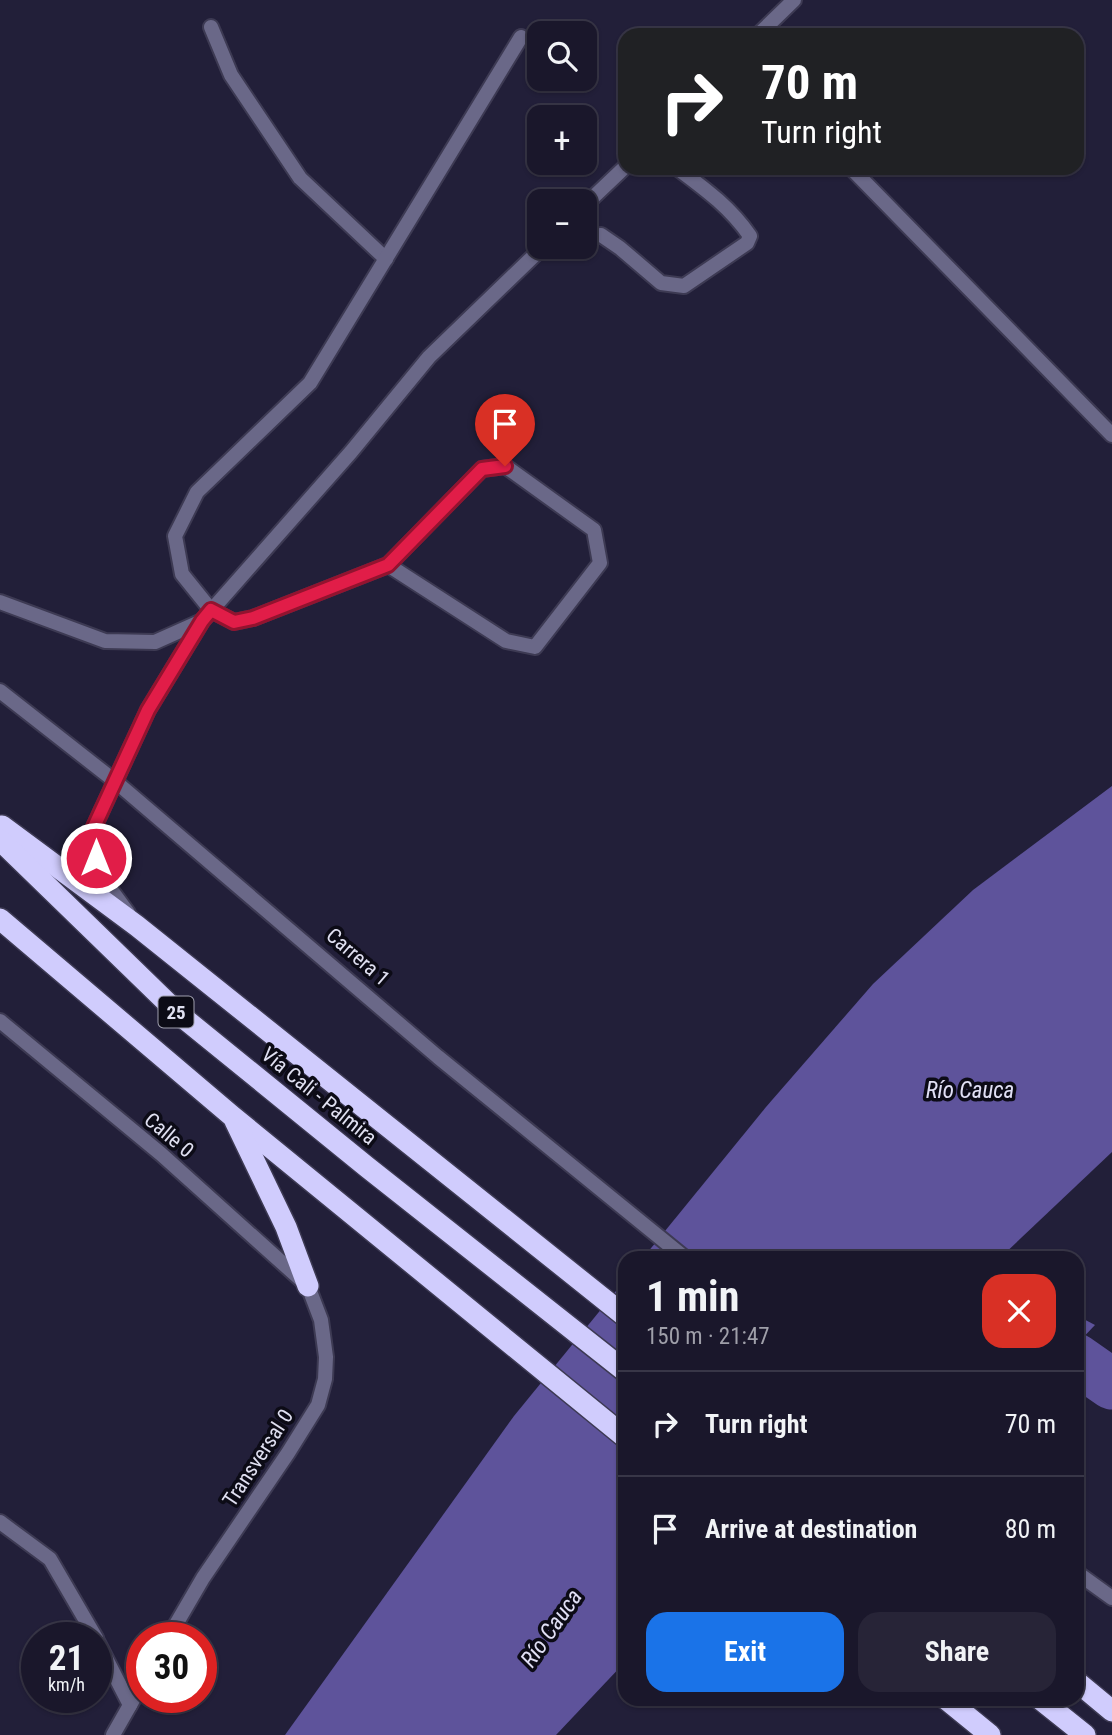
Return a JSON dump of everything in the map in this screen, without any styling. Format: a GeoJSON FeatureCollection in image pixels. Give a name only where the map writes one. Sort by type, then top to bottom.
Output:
{"type":"FeatureCollection","features":[{"type":"Feature","properties":{"kind":"highway","name":"25"},"geometry":{"type":"LineString","coordinates":[[0,825],[137,926],[618,1310]]}},
{"type":"Feature","properties":{"kind":"highway","name":"Vía Cali - Palmira"},"geometry":{"type":"LineString","coordinates":[[0,839],[180,1016],[618,1365]]}},
{"type":"Feature","properties":{"kind":"highway","name":"25"},"geometry":{"type":"LineString","coordinates":[[0,919],[232,1116],[618,1431]]}},
{"type":"Feature","properties":{"kind":"highway"},"geometry":{"type":"LineString","coordinates":[[232,1116],[286,1227],[308,1286]]}},
{"type":"Feature","properties":{"kind":"highway"},"geometry":{"type":"LineString","coordinates":[[1084,1688],[1112,1711]]}},
{"type":"Feature","properties":{"kind":"highway"},"geometry":{"type":"LineString","coordinates":[[955,1706],[990,1735]]}},
{"type":"Feature","properties":{"kind":"highway"},"geometry":{"type":"LineString","coordinates":[[1049,1706],[1085,1735]]}},
{"type":"Feature","properties":{"kind":"street"},"geometry":{"type":"LineString","coordinates":[[765,28],[794,0]]}},
{"type":"Feature","properties":{"kind":"street"},"geometry":{"type":"LineString","coordinates":[[211,27],[231,75],[300,178],[386,259]]}},
{"type":"Feature","properties":{"kind":"street"},"geometry":{"type":"LineString","coordinates":[[206,616],[182,574],[175,537],[197,492],[310,383],[521,37]]}},
{"type":"Feature","properties":{"kind":"street"},"geometry":{"type":"LineString","coordinates":[[597,194],[618,174]]}},
{"type":"Feature","properties":{"kind":"street"},"geometry":{"type":"LineString","coordinates":[[601,235],[661,283],[684,286],[747,243],[750,236],[737,218],[719,199],[686,175]]}},
{"type":"Feature","properties":{"kind":"street"},"geometry":{"type":"LineString","coordinates":[[858,175],[1112,435]]}},
{"type":"Feature","properties":{"kind":"street"},"geometry":{"type":"LineString","coordinates":[[137,926],[106,883],[96,858],[94,827],[148,710],[206,616],[351,452],[429,357],[531,259]]}},
{"type":"Feature","properties":{"kind":"street"},"geometry":{"type":"LineString","coordinates":[[0,602],[105,641],[155,642],[206,616],[234,622],[253,618],[388,565],[482,469],[505,466],[594,530],[600,563],[535,647],[506,641],[388,565]]}},
{"type":"Feature","properties":{"kind":"street","name":"Carrera 1"},"geometry":{"type":"LineString","coordinates":[[0,691],[116,782],[438,1057],[676,1251]]}},
{"type":"Feature","properties":{"kind":"street","name":"Calle 0"},"geometry":{"type":"LineString","coordinates":[[0,1021],[161,1154],[308,1286]]}},
{"type":"Feature","properties":{"kind":"street","name":"Transversal 0"},"geometry":{"type":"LineString","coordinates":[[178,1622],[203,1578],[318,1405],[324,1379],[325,1338],[319,1312],[308,1286]]}},
{"type":"Feature","properties":{"kind":"street"},"geometry":{"type":"LineString","coordinates":[[0,1522],[50,1559],[87,1622]]}},
{"type":"Feature","properties":{"kind":"street"},"geometry":{"type":"LineString","coordinates":[[1084,1578],[1112,1598]]}},
{"type":"Feature","properties":{"kind":"street"},"geometry":{"type":"LineString","coordinates":[[112,1670],[126,1697]]}},
{"type":"Feature","properties":{"kind":"street"},"geometry":{"type":"LineString","coordinates":[[113,1735],[126,1712]]}},
{"type":"Feature","properties":{"kind":"water","name":"Río Cauca"},"geometry":{"type":"Polygon","coordinates":[[[1112,786],[1112,1152],[1007,1251],[649,1251],[766,1107],[873,984],[973,890],[1112,786]]]}},
{"type":"Feature","properties":{"kind":"water","name":"Río Cauca"},"geometry":{"type":"Polygon","coordinates":[[[618,1289],[618,1669],[556,1735],[285,1735],[514,1416],[618,1289]]]}},
{"type":"Feature","properties":{"kind":"water"},"geometry":{"type":"Polygon","coordinates":[[[1084,1319],[1095,1325],[1084,1337],[1084,1319]]]}},
{"type":"Feature","properties":{"kind":"waterway"},"geometry":{"type":"LineString","coordinates":[[1084,1365],[1112,1384]]}},
{"type":"Feature","properties":{"kind":"route"},"geometry":{"type":"LineString","coordinates":[[96,858],[94,827],[148,710],[211,610],[234,622],[253,618],[388,565],[482,469],[505,466]]}}]}
